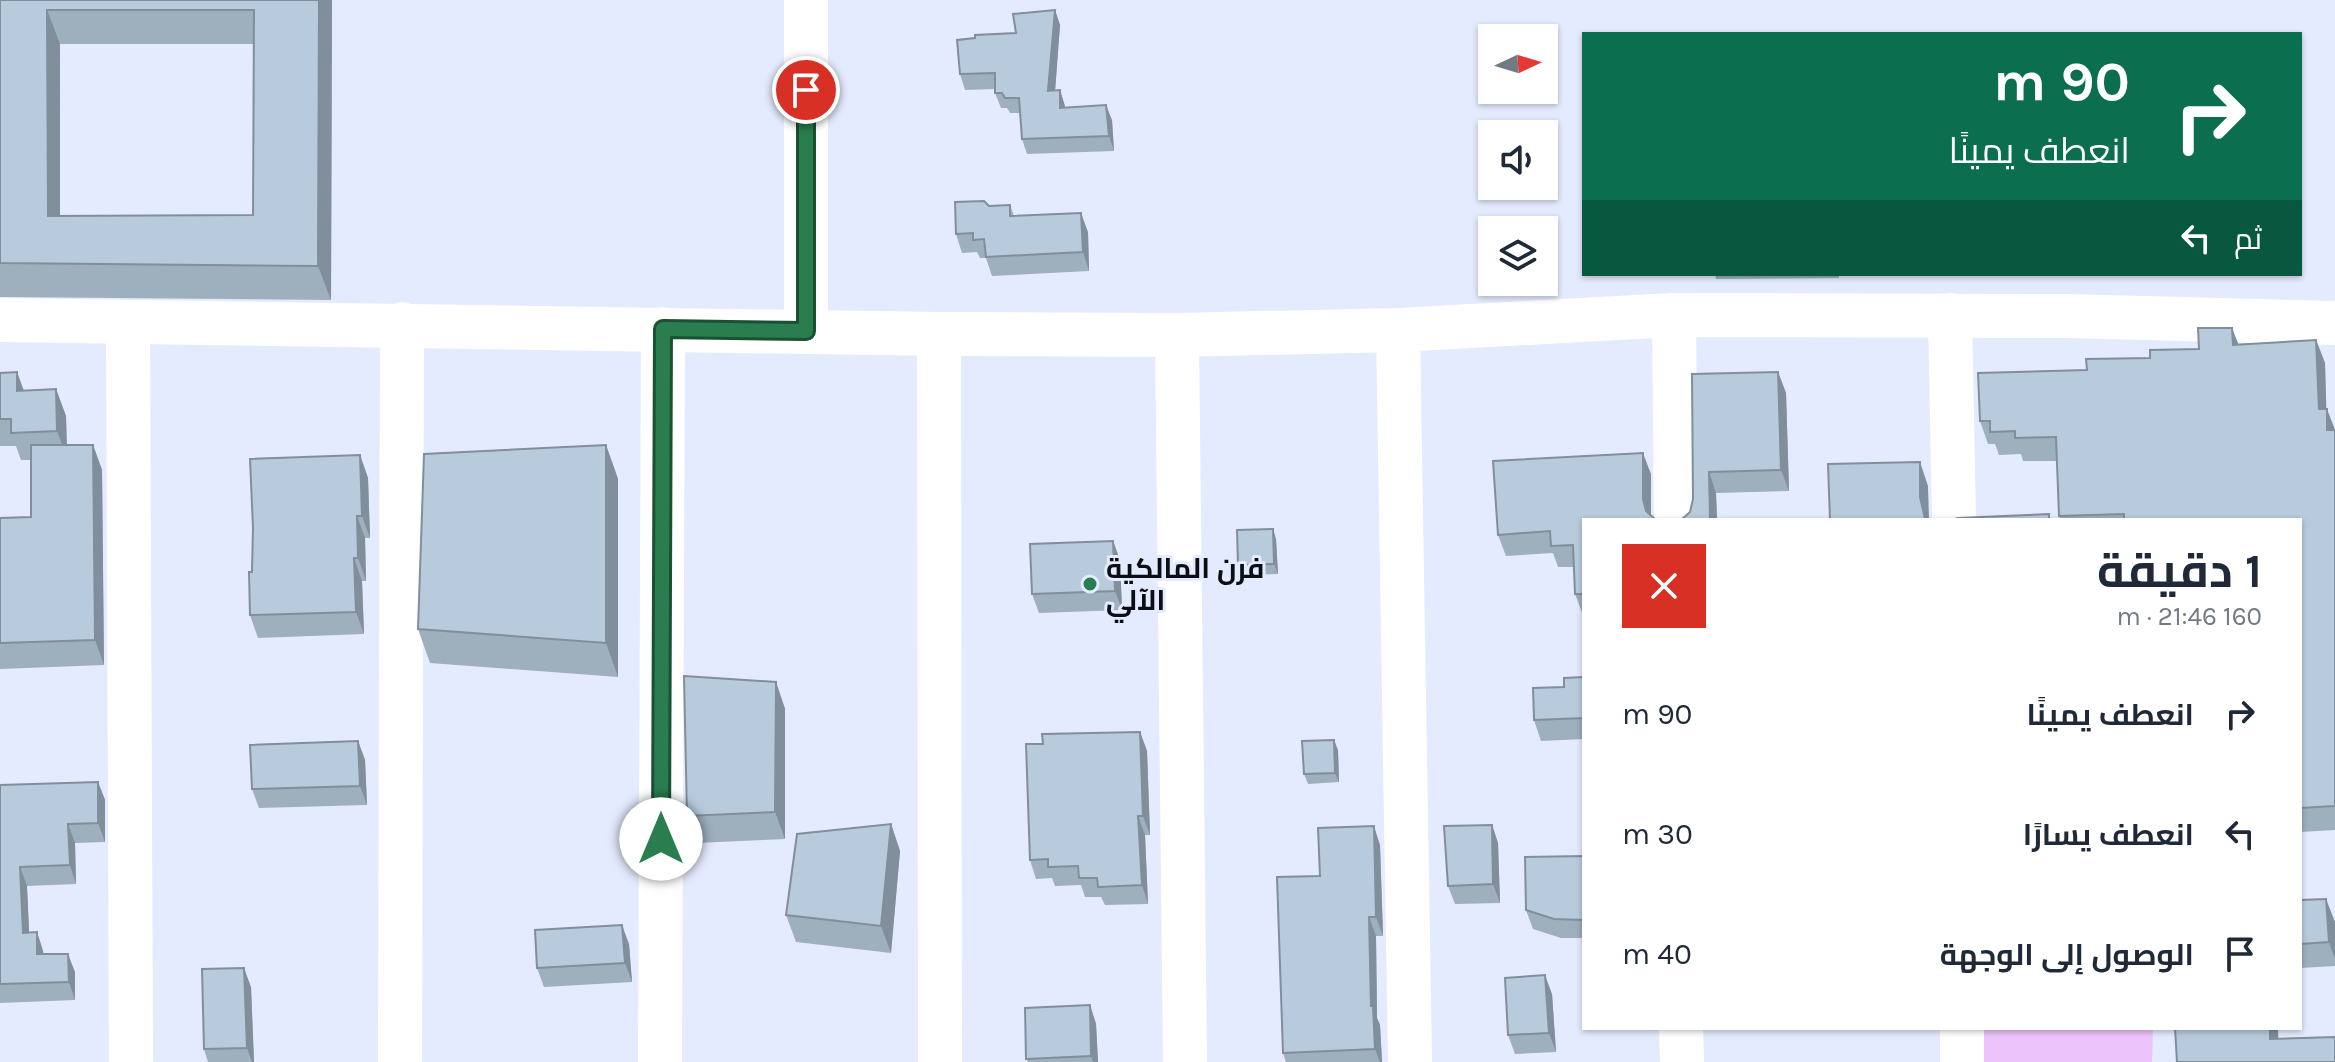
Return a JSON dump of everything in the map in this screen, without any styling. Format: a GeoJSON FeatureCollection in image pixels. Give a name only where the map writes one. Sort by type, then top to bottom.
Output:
{"type":"FeatureCollection","features":[{"type":"Feature","properties":{"kind":"street"},"geometry":{"type":"LineString","coordinates":[[806,0],[806,331]]}},
{"type":"Feature","properties":{"kind":"street"},"geometry":{"type":"LineString","coordinates":[[1674,315],[1676,518]]}},
{"type":"Feature","properties":{"kind":"street"},"geometry":{"type":"LineString","coordinates":[[0,320],[1177,335],[1398,330],[1674,315],[1950,315],[2335,323]]}},
{"type":"Feature","properties":{"kind":"street"},"geometry":{"type":"LineString","coordinates":[[1950,315],[1954,518]]}},
{"type":"Feature","properties":{"kind":"street"},"geometry":{"type":"LineString","coordinates":[[128,322],[131,1062]]}},
{"type":"Feature","properties":{"kind":"street"},"geometry":{"type":"LineString","coordinates":[[400,1062],[402,324]]}},
{"type":"Feature","properties":{"kind":"street"},"geometry":{"type":"LineString","coordinates":[[660,1062],[663,329]]}},
{"type":"Feature","properties":{"kind":"street"},"geometry":{"type":"LineString","coordinates":[[1398,330],[1410,1062]]}},
{"type":"Feature","properties":{"kind":"street"},"geometry":{"type":"LineString","coordinates":[[939,334],[940,1062]]}},
{"type":"Feature","properties":{"kind":"street"},"geometry":{"type":"LineString","coordinates":[[1177,335],[1185,1062]]}},
{"type":"Feature","properties":{"kind":"street"},"geometry":{"type":"LineString","coordinates":[[1681,1030],[1682,1062]]}},
{"type":"Feature","properties":{"kind":"street"},"geometry":{"type":"LineString","coordinates":[[1962,1030],[1962,1062]]}},
{"type":"Feature","properties":{"kind":"shaded area"},"geometry":{"type":"Polygon","coordinates":[[[1980,1030],[2153,1030],[2152,1062],[1980,1062],[1980,1030]]]}},
{"type":"Feature","properties":{"kind":"building"},"geometry":{"type":"Polygon","coordinates":[[[0,0],[319,0],[318,266],[0,263],[0,0]],[[47,10],[48,216],[253,215],[254,10],[47,10]]]}},
{"type":"Feature","properties":{"kind":"building"},"geometry":{"type":"Polygon","coordinates":[[[1055,10],[1048,91],[1060,90],[1060,108],[1106,105],[1109,136],[1022,139],[1019,98],[1005,98],[1002,93],[995,93],[995,73],[960,74],[957,40],[975,38],[975,35],[1016,33],[1013,14],[1055,10]]]}},
{"type":"Feature","properties":{"kind":"building"},"geometry":{"type":"Polygon","coordinates":[[[984,201],[989,206],[1010,205],[1010,216],[1081,213],[1083,252],[986,257],[984,239],[973,240],[973,233],[956,234],[955,202],[984,201]]]}},
{"type":"Feature","properties":{"kind":"building"},"geometry":{"type":"Polygon","coordinates":[[[2198,328],[2232,328],[2233,345],[2316,340],[2319,409],[2327,409],[2327,430],[2335,430],[2335,806],[2302,808],[2302,518],[2124,518],[2124,514],[2059,516],[2056,437],[2015,438],[2015,431],[1990,432],[1990,421],[1980,421],[1978,373],[2087,370],[2086,359],[2150,358],[2150,350],[2199,349],[2198,328]]]}},
{"type":"Feature","properties":{"kind":"building"},"geometry":{"type":"Polygon","coordinates":[[[17,372],[17,391],[56,389],[57,431],[11,433],[11,419],[0,419],[0,373],[17,372]]]}},
{"type":"Feature","properties":{"kind":"building"},"geometry":{"type":"Polygon","coordinates":[[[1778,372],[1781,470],[1709,472],[1710,518],[1683,518],[1690,512],[1693,499],[1692,374],[1778,372]]]}},
{"type":"Feature","properties":{"kind":"building"},"geometry":{"type":"Polygon","coordinates":[[[31,445],[93,445],[95,640],[0,643],[0,518],[31,517],[31,445]]]}},
{"type":"Feature","properties":{"kind":"building"},"geometry":{"type":"Polygon","coordinates":[[[606,445],[606,643],[418,629],[424,454],[606,445]]]}},
{"type":"Feature","properties":{"kind":"building"},"geometry":{"type":"Polygon","coordinates":[[[1643,453],[1643,499],[1646,511],[1654,518],[1582,518],[1582,594],[1575,594],[1573,545],[1551,546],[1550,531],[1498,535],[1493,461],[1643,453]]]}},
{"type":"Feature","properties":{"kind":"building"},"geometry":{"type":"Polygon","coordinates":[[[360,455],[362,516],[357,516],[358,558],[354,558],[356,612],[250,615],[249,572],[252,572],[253,528],[250,459],[360,455]]]}},
{"type":"Feature","properties":{"kind":"building"},"geometry":{"type":"Polygon","coordinates":[[[1920,462],[1920,497],[1925,518],[1830,518],[1828,464],[1920,462]]]}},
{"type":"Feature","properties":{"kind":"building"},"geometry":{"type":"Polygon","coordinates":[[[2049,514],[2049,518],[1958,518],[2049,514]]]}},
{"type":"Feature","properties":{"kind":"building"},"geometry":{"type":"Polygon","coordinates":[[[1273,529],[1274,564],[1238,565],[1237,530],[1273,529]]]}},
{"type":"Feature","properties":{"kind":"building"},"geometry":{"type":"Polygon","coordinates":[[[1113,541],[1115,591],[1032,594],[1030,544],[1113,541]]]}},
{"type":"Feature","properties":{"kind":"building"},"geometry":{"type":"Polygon","coordinates":[[[684,676],[776,682],[775,812],[687,816],[684,676]]]}},
{"type":"Feature","properties":{"kind":"building"},"geometry":{"type":"Polygon","coordinates":[[[1582,677],[1582,718],[1534,720],[1533,688],[1564,687],[1564,678],[1582,677]]]}},
{"type":"Feature","properties":{"kind":"building"},"geometry":{"type":"Polygon","coordinates":[[[1140,732],[1143,816],[1138,816],[1142,885],[1098,887],[1097,878],[1079,878],[1078,866],[1048,867],[1048,859],[1030,860],[1026,744],[1043,744],[1042,734],[1140,732]]]}},
{"type":"Feature","properties":{"kind":"building"},"geometry":{"type":"Polygon","coordinates":[[[1334,740],[1335,773],[1304,774],[1302,741],[1334,740]]]}},
{"type":"Feature","properties":{"kind":"building"},"geometry":{"type":"Polygon","coordinates":[[[358,741],[360,786],[252,789],[250,745],[358,741]]]}},
{"type":"Feature","properties":{"kind":"building"},"geometry":{"type":"Polygon","coordinates":[[[98,782],[98,823],[68,824],[70,865],[20,867],[23,933],[37,932],[37,954],[68,954],[69,982],[0,984],[0,785],[98,782]]]}},
{"type":"Feature","properties":{"kind":"building"},"geometry":{"type":"Polygon","coordinates":[[[891,824],[881,926],[786,915],[797,834],[891,824]]]}},
{"type":"Feature","properties":{"kind":"building"},"geometry":{"type":"Polygon","coordinates":[[[1492,825],[1493,884],[1448,886],[1444,826],[1492,825]]]}},
{"type":"Feature","properties":{"kind":"building"},"geometry":{"type":"Polygon","coordinates":[[[1374,826],[1376,917],[1369,917],[1375,1049],[1283,1053],[1277,877],[1320,876],[1318,828],[1374,826]]]}},
{"type":"Feature","properties":{"kind":"building"},"geometry":{"type":"Polygon","coordinates":[[[1582,856],[1582,920],[1554,919],[1526,910],[1525,857],[1582,856]]]}},
{"type":"Feature","properties":{"kind":"building"},"geometry":{"type":"Polygon","coordinates":[[[2326,899],[2329,942],[2302,944],[2302,900],[2326,899]]]}},
{"type":"Feature","properties":{"kind":"building"},"geometry":{"type":"Polygon","coordinates":[[[622,925],[625,963],[537,968],[535,930],[622,925]]]}},
{"type":"Feature","properties":{"kind":"building"},"geometry":{"type":"Polygon","coordinates":[[[244,968],[247,1048],[204,1049],[202,969],[244,968]]]}},
{"type":"Feature","properties":{"kind":"building"},"geometry":{"type":"Polygon","coordinates":[[[1545,975],[1549,1033],[1508,1035],[1505,978],[1545,975]]]}},
{"type":"Feature","properties":{"kind":"building"},"geometry":{"type":"Polygon","coordinates":[[[1090,1005],[1091,1056],[1026,1059],[1025,1008],[1090,1005]]]}},
{"type":"Feature","properties":{"kind":"building"},"geometry":{"type":"Polygon","coordinates":[[[2175,1030],[2270,1030],[2270,1039],[2335,1037],[2335,1062],[2177,1062],[2175,1030]]]}},
{"type":"Feature","properties":{"kind":"place","name":"فرن المالكية الآلي"},"geometry":{"type":"Point","coordinates":[1090,584]}},
{"type":"Feature","properties":{"kind":"route"},"geometry":{"type":"LineString","coordinates":[[661,839],[663,329],[806,331],[806,90]]}}]}
